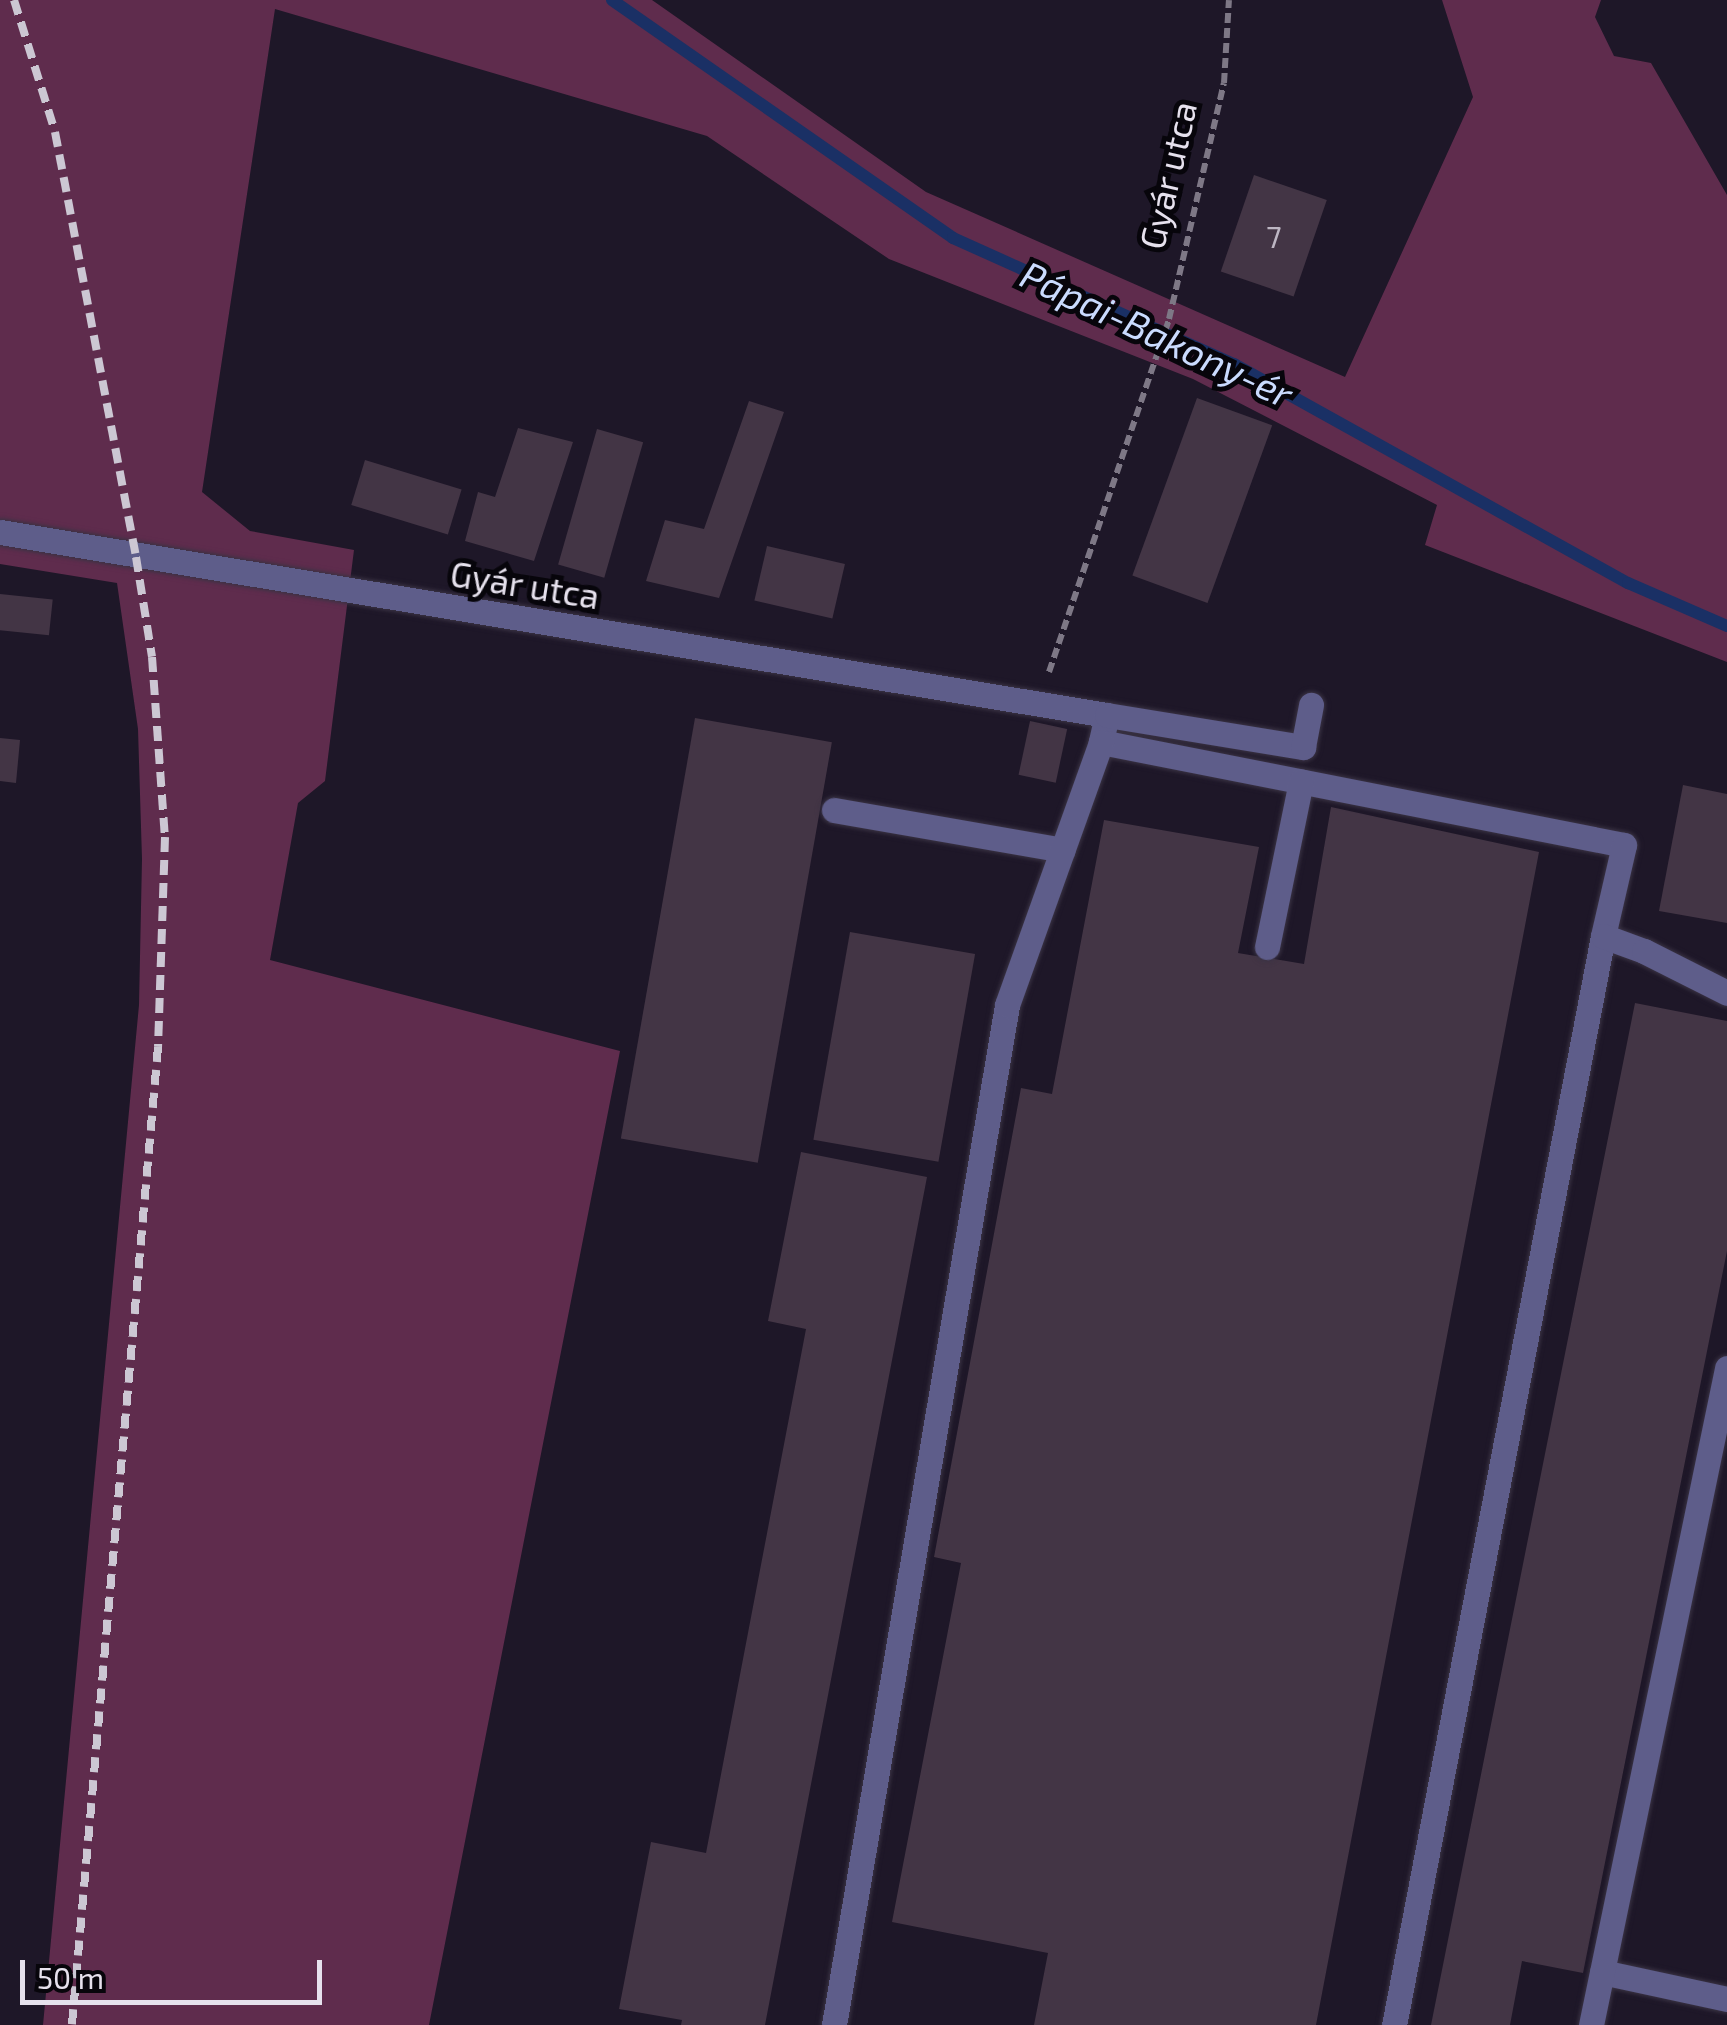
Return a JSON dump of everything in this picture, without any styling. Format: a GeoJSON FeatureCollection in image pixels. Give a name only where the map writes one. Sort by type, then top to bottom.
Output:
{"type":"FeatureCollection","features":[{"type":"Feature","properties":{"kind":"street","name":"Gyár utca"},"geometry":{"type":"LineString","coordinates":[[0,532],[1043,703]]}},
{"type":"Feature","properties":{"kind":"street"},"geometry":{"type":"LineString","coordinates":[[1043,703],[1303,747],[1311,706]]}},
{"type":"Feature","properties":{"kind":"street"},"geometry":{"type":"LineString","coordinates":[[834,2025],[1008,1005],[1101,742],[1107,715]]}},
{"type":"Feature","properties":{"kind":"street"},"geometry":{"type":"LineString","coordinates":[[1101,742],[1624,845],[1603,936],[1394,2025]]}},
{"type":"Feature","properties":{"kind":"street"},"geometry":{"type":"LineString","coordinates":[[1267,946],[1301,781]]}},
{"type":"Feature","properties":{"kind":"street"},"geometry":{"type":"LineString","coordinates":[[834,810],[1063,850]]}},
{"type":"Feature","properties":{"kind":"street"},"geometry":{"type":"LineString","coordinates":[[1603,936],[1644,951],[1727,993]]}},
{"type":"Feature","properties":{"kind":"street"},"geometry":{"type":"LineString","coordinates":[[1591,2025],[1721,1433],[1727,1368]]}},
{"type":"Feature","properties":{"kind":"street"},"geometry":{"type":"LineString","coordinates":[[1602,1972],[1727,1999]]}},
{"type":"Feature","properties":{"kind":"path","name":"Gyár utca"},"geometry":{"type":"LineString","coordinates":[[1043,703],[1168,319],[1224,83],[1229,0]]}},
{"type":"Feature","properties":{"kind":"shaded area"},"geometry":{"type":"Polygon","coordinates":[[[0,0],[652,0],[926,192],[1345,377],[1473,97],[1442,0],[1601,0],[1595,17],[1614,56],[1651,63],[1727,195],[1727,662],[1425,545],[1437,505],[1193,379],[889,259],[707,136],[275,9],[202,492],[250,531],[354,550],[325,781],[298,803],[270,960],[620,1051],[429,2025],[43,2025],[139,1005],[142,859],[138,729],[117,583],[0,564],[0,0]]]}},
{"type":"Feature","properties":{"kind":"building"},"geometry":{"type":"Polygon","coordinates":[[[1254,175],[1327,200],[1294,297],[1221,271],[1254,175]]]}},
{"type":"Feature","properties":{"kind":"building"},"geometry":{"type":"Polygon","coordinates":[[[1197,398],[1272,425],[1208,603],[1132,576],[1197,398]]]}},
{"type":"Feature","properties":{"kind":"building"},"geometry":{"type":"Polygon","coordinates":[[[749,401],[784,412],[719,598],[646,581],[665,520],[704,529],[749,401]]]}},
{"type":"Feature","properties":{"kind":"building"},"geometry":{"type":"Polygon","coordinates":[[[518,428],[573,442],[534,561],[465,541],[478,492],[495,497],[518,428]]]}},
{"type":"Feature","properties":{"kind":"building"},"geometry":{"type":"Polygon","coordinates":[[[597,429],[643,442],[604,578],[558,565],[597,429]]]}},
{"type":"Feature","properties":{"kind":"building"},"geometry":{"type":"Polygon","coordinates":[[[365,460],[462,490],[448,534],[351,505],[365,460]]]}},
{"type":"Feature","properties":{"kind":"building"},"geometry":{"type":"Polygon","coordinates":[[[767,546],[845,564],[832,619],[754,601],[767,546]]]}},
{"type":"Feature","properties":{"kind":"building"},"geometry":{"type":"Polygon","coordinates":[[[0,594],[53,600],[49,635],[0,630],[0,594]]]}},
{"type":"Feature","properties":{"kind":"building"},"geometry":{"type":"Polygon","coordinates":[[[695,718],[832,742],[758,1163],[621,1139],[695,718]]]}},
{"type":"Feature","properties":{"kind":"building"},"geometry":{"type":"Polygon","coordinates":[[[1030,721],[1067,729],[1056,783],[1019,775],[1030,721]]]}},
{"type":"Feature","properties":{"kind":"building"},"geometry":{"type":"Polygon","coordinates":[[[0,738],[20,740],[16,783],[0,781],[0,738]]]}},
{"type":"Feature","properties":{"kind":"building"},"geometry":{"type":"Polygon","coordinates":[[[1683,785],[1727,794],[1727,923],[1659,911],[1683,785]]]}},
{"type":"Feature","properties":{"kind":"building"},"geometry":{"type":"Polygon","coordinates":[[[1331,807],[1539,852],[1316,2025],[1034,2025],[1048,1953],[892,1922],[961,1563],[934,1557],[1021,1088],[1052,1094],[1104,820],[1259,847],[1238,953],[1304,964],[1331,807]]]}},
{"type":"Feature","properties":{"kind":"building"},"geometry":{"type":"Polygon","coordinates":[[[850,932],[975,954],[938,1162],[813,1140],[850,932]]]}},
{"type":"Feature","properties":{"kind":"building"},"geometry":{"type":"Polygon","coordinates":[[[1635,1003],[1727,1021],[1727,1251],[1583,1973],[1522,1961],[1510,2025],[1431,2025],[1635,1003]]]}},
{"type":"Feature","properties":{"kind":"building"},"geometry":{"type":"Polygon","coordinates":[[[801,1152],[927,1177],[765,2025],[681,2025],[682,2020],[619,2009],[651,1842],[706,1853],[806,1329],[768,1321],[801,1152]]]}},
{"type":"Feature","properties":{"kind":"waterway","name":"Pápai-Bakony-ér"},"geometry":{"type":"LineString","coordinates":[[612,0],[953,238],[1234,364],[1628,583],[1727,626]]}},
{"type":"Feature","properties":{"kind":"railway"},"geometry":{"type":"LineString","coordinates":[[14,0],[55,132],[136,557],[152,657],[165,837],[158,1047],[72,2025]]}}]}
